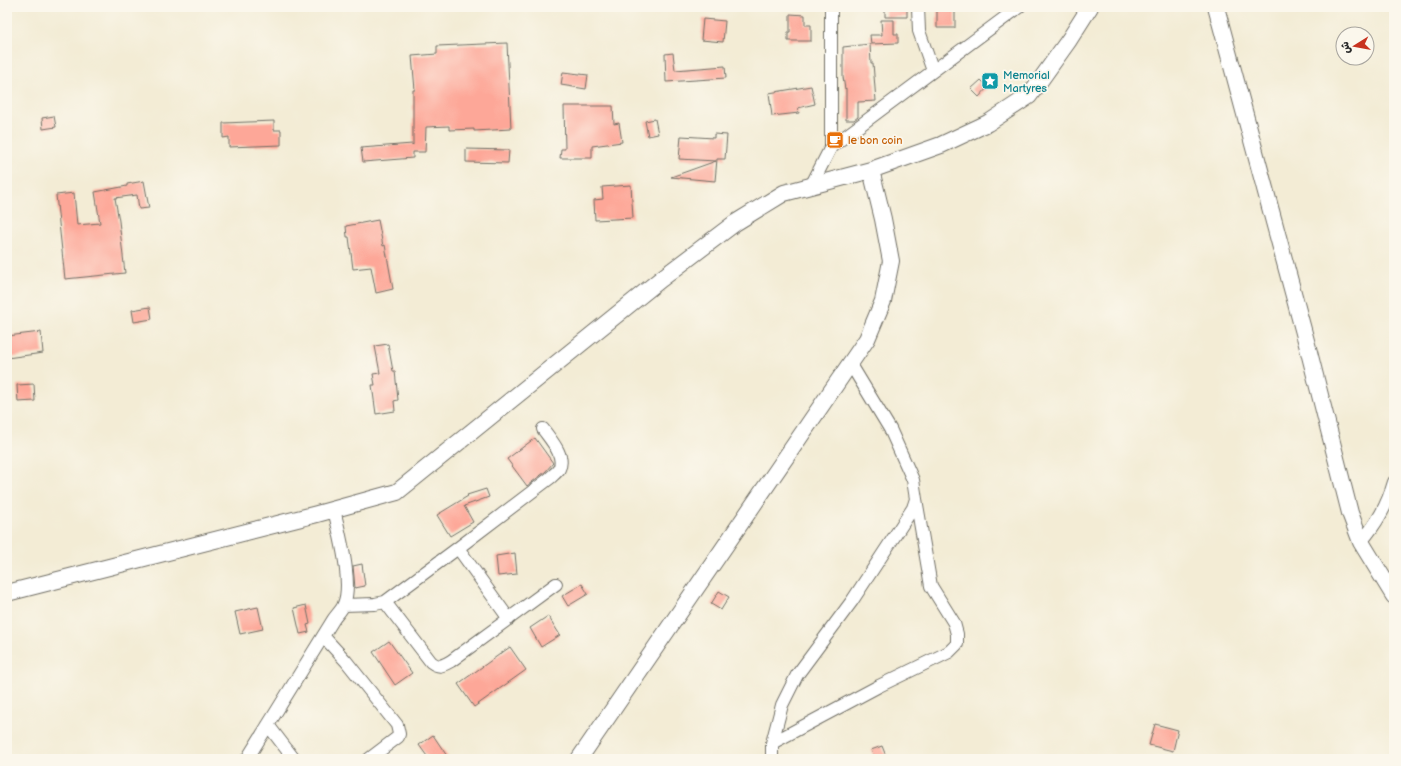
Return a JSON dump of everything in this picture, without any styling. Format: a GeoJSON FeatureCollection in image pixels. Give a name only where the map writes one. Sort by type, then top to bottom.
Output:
{"type":"FeatureCollection","features":[{"type":"Feature","properties":{"kind":"main road"},"geometry":{"type":"LineString","coordinates":[[7,593],[397,492],[661,279],[729,228],[784,193],[871,170],[941,145],[988,123],[1029,96],[1090,7]]}},
{"type":"Feature","properties":{"kind":"main road"},"geometry":{"type":"LineString","coordinates":[[1216,7],[1308,348],[1350,513],[1360,542],[1394,596]]}},
{"type":"Feature","properties":{"kind":"main road"},"geometry":{"type":"LineString","coordinates":[[578,759],[867,339],[883,301],[891,261],[883,219],[871,170]]}},
{"type":"Feature","properties":{"kind":"street"},"geometry":{"type":"LineString","coordinates":[[831,7],[831,147]]}},
{"type":"Feature","properties":{"kind":"street"},"geometry":{"type":"LineString","coordinates":[[918,7],[919,31],[933,71]]}},
{"type":"Feature","properties":{"kind":"street"},"geometry":{"type":"LineString","coordinates":[[811,186],[831,147],[1019,7]]}},
{"type":"Feature","properties":{"kind":"street"},"geometry":{"type":"LineString","coordinates":[[772,743],[879,686],[949,652],[957,644],[957,634],[954,623],[931,586],[913,480],[890,429],[850,363]]}},
{"type":"Feature","properties":{"kind":"street"},"geometry":{"type":"LineString","coordinates":[[344,605],[375,604],[384,602],[550,478],[559,469],[561,463],[560,455],[543,430]]}},
{"type":"Feature","properties":{"kind":"street"},"geometry":{"type":"LineString","coordinates":[[1360,542],[1373,528],[1388,501],[1394,482]]}},
{"type":"Feature","properties":{"kind":"street"},"geometry":{"type":"LineString","coordinates":[[772,759],[772,743],[782,705],[797,675],[852,601],[913,508],[916,499]]}},
{"type":"Feature","properties":{"kind":"street"},"geometry":{"type":"LineString","coordinates":[[247,759],[323,636],[344,605],[347,589],[346,575],[334,509]]}},
{"type":"Feature","properties":{"kind":"street"},"geometry":{"type":"LineString","coordinates":[[458,548],[509,619]]}},
{"type":"Feature","properties":{"kind":"street"},"geometry":{"type":"LineString","coordinates":[[384,602],[431,662],[436,665],[443,665],[556,584]]}},
{"type":"Feature","properties":{"kind":"street"},"geometry":{"type":"LineString","coordinates":[[323,636],[346,661],[397,725],[399,734],[398,737],[368,759]]}},
{"type":"Feature","properties":{"kind":"street"},"geometry":{"type":"LineString","coordinates":[[268,725],[294,759]]}},
{"type":"Feature","properties":{"kind":"building"},"geometry":{"type":"Polygon","coordinates":[[[885,7],[907,7],[907,17],[885,17],[885,7]]]}},
{"type":"Feature","properties":{"kind":"building"},"geometry":{"type":"Polygon","coordinates":[[[937,7],[955,7],[955,28],[937,28],[937,7]]]}},
{"type":"Feature","properties":{"kind":"building"},"geometry":{"type":"Polygon","coordinates":[[[790,14],[805,15],[805,25],[811,25],[811,41],[788,41],[788,32],[790,32],[790,14]]]}},
{"type":"Feature","properties":{"kind":"building"},"geometry":{"type":"Polygon","coordinates":[[[703,19],[725,21],[723,42],[701,40],[703,19]]]}},
{"type":"Feature","properties":{"kind":"building"},"geometry":{"type":"Polygon","coordinates":[[[881,20],[894,20],[894,34],[898,34],[898,43],[871,44],[870,35],[882,35],[881,20]]]}},
{"type":"Feature","properties":{"kind":"building"},"geometry":{"type":"Polygon","coordinates":[[[507,43],[511,129],[474,131],[474,129],[449,130],[449,126],[426,127],[425,152],[413,152],[413,158],[363,162],[361,148],[413,145],[413,90],[415,90],[412,56],[437,54],[437,46],[507,43]]]}},
{"type":"Feature","properties":{"kind":"building"},"geometry":{"type":"Polygon","coordinates":[[[870,44],[876,101],[858,102],[858,117],[854,120],[846,120],[846,88],[845,89],[843,77],[843,47],[870,44]]]}},
{"type":"Feature","properties":{"kind":"building"},"geometry":{"type":"Polygon","coordinates":[[[673,53],[675,70],[725,66],[726,78],[666,82],[665,54],[673,53]]]}},
{"type":"Feature","properties":{"kind":"building"},"geometry":{"type":"Polygon","coordinates":[[[563,72],[588,75],[586,89],[561,85],[563,72]]]}},
{"type":"Feature","properties":{"kind":"building"},"geometry":{"type":"Polygon","coordinates":[[[981,80],[988,87],[979,97],[971,89],[981,80]]]}},
{"type":"Feature","properties":{"kind":"building"},"geometry":{"type":"Polygon","coordinates":[[[811,86],[815,104],[798,108],[799,113],[772,116],[769,93],[811,86]]]}},
{"type":"Feature","properties":{"kind":"building"},"geometry":{"type":"Polygon","coordinates":[[[564,106],[613,106],[614,124],[619,123],[622,142],[592,146],[592,158],[560,158],[561,149],[565,149],[564,106]]]}},
{"type":"Feature","properties":{"kind":"building"},"geometry":{"type":"Polygon","coordinates":[[[54,116],[56,127],[43,129],[42,118],[54,116]]]}},
{"type":"Feature","properties":{"kind":"building"},"geometry":{"type":"Polygon","coordinates":[[[655,119],[658,134],[648,136],[645,121],[655,119]]]}},
{"type":"Feature","properties":{"kind":"building"},"geometry":{"type":"Polygon","coordinates":[[[274,121],[274,130],[281,130],[281,145],[229,147],[229,137],[223,138],[223,123],[274,121]]]}},
{"type":"Feature","properties":{"kind":"building"},"geometry":{"type":"Polygon","coordinates":[[[714,134],[727,135],[725,159],[717,159],[715,181],[671,177],[716,161],[679,159],[681,136],[714,138],[714,134]]]}},
{"type":"Feature","properties":{"kind":"building"},"geometry":{"type":"Polygon","coordinates":[[[466,149],[509,150],[508,163],[466,162],[466,149]]]}},
{"type":"Feature","properties":{"kind":"building"},"geometry":{"type":"Polygon","coordinates":[[[144,181],[149,208],[139,209],[137,195],[115,198],[125,273],[65,279],[56,195],[74,193],[77,225],[100,223],[95,192],[144,181]]]}},
{"type":"Feature","properties":{"kind":"building"},"geometry":{"type":"Polygon","coordinates":[[[631,185],[633,218],[595,220],[594,200],[603,199],[602,187],[631,185]]]}},
{"type":"Feature","properties":{"kind":"building"},"geometry":{"type":"Polygon","coordinates":[[[378,220],[383,246],[385,245],[393,289],[376,293],[371,267],[353,269],[346,226],[378,220]]]}},
{"type":"Feature","properties":{"kind":"building"},"geometry":{"type":"Polygon","coordinates":[[[150,307],[152,319],[134,322],[132,310],[150,307]]]}},
{"type":"Feature","properties":{"kind":"building"},"geometry":{"type":"Polygon","coordinates":[[[41,332],[43,353],[7,358],[7,336],[41,332]]]}},
{"type":"Feature","properties":{"kind":"building"},"geometry":{"type":"Polygon","coordinates":[[[388,344],[393,371],[395,371],[398,400],[394,401],[395,411],[376,414],[372,385],[375,385],[373,374],[380,373],[375,346],[388,344]]]}},
{"type":"Feature","properties":{"kind":"building"},"geometry":{"type":"Polygon","coordinates":[[[34,384],[35,401],[18,402],[17,385],[34,384]]]}},
{"type":"Feature","properties":{"kind":"building"},"geometry":{"type":"Polygon","coordinates":[[[535,438],[553,463],[545,472],[527,486],[507,459],[535,438]]]}},
{"type":"Feature","properties":{"kind":"building"},"geometry":{"type":"Polygon","coordinates":[[[486,489],[489,497],[464,506],[473,522],[450,536],[437,515],[468,496],[467,495],[486,489]]]}},
{"type":"Feature","properties":{"kind":"building"},"geometry":{"type":"Polygon","coordinates":[[[515,553],[517,574],[498,576],[496,556],[515,553]]]}},
{"type":"Feature","properties":{"kind":"building"},"geometry":{"type":"Polygon","coordinates":[[[362,564],[365,586],[355,588],[353,566],[362,564]]]}},
{"type":"Feature","properties":{"kind":"building"},"geometry":{"type":"Polygon","coordinates":[[[582,584],[588,594],[568,606],[562,596],[582,584]]]}},
{"type":"Feature","properties":{"kind":"building"},"geometry":{"type":"Polygon","coordinates":[[[719,591],[729,597],[721,610],[711,604],[719,591]]]}},
{"type":"Feature","properties":{"kind":"building"},"geometry":{"type":"Polygon","coordinates":[[[306,605],[310,624],[307,625],[309,632],[300,634],[294,608],[306,605]]]}},
{"type":"Feature","properties":{"kind":"building"},"geometry":{"type":"Polygon","coordinates":[[[258,607],[263,629],[240,634],[235,612],[258,607]]]}},
{"type":"Feature","properties":{"kind":"building"},"geometry":{"type":"Polygon","coordinates":[[[548,616],[560,635],[541,647],[530,628],[548,616]]]}},
{"type":"Feature","properties":{"kind":"building"},"geometry":{"type":"Polygon","coordinates":[[[389,641],[412,673],[395,685],[373,652],[389,641]]]}},
{"type":"Feature","properties":{"kind":"building"},"geometry":{"type":"Polygon","coordinates":[[[510,647],[526,670],[474,707],[458,684],[510,647]]]}},
{"type":"Feature","properties":{"kind":"building"},"geometry":{"type":"Polygon","coordinates":[[[1155,724],[1178,730],[1173,751],[1149,745],[1155,724]]]}},
{"type":"Feature","properties":{"kind":"building"},"geometry":{"type":"Polygon","coordinates":[[[433,735],[449,759],[429,759],[419,745],[433,735]]]}},
{"type":"Feature","properties":{"kind":"building"},"geometry":{"type":"Polygon","coordinates":[[[882,746],[886,756],[881,759],[875,759],[871,750],[882,746]]]}},
{"type":"Feature","properties":{"kind":"place","name":"Memorial Martyres"},"geometry":{"type":"Point","coordinates":[990,81]}},
{"type":"Feature","properties":{"kind":"place","name":"le bon coin"},"geometry":{"type":"Point","coordinates":[835,140]}}]}
